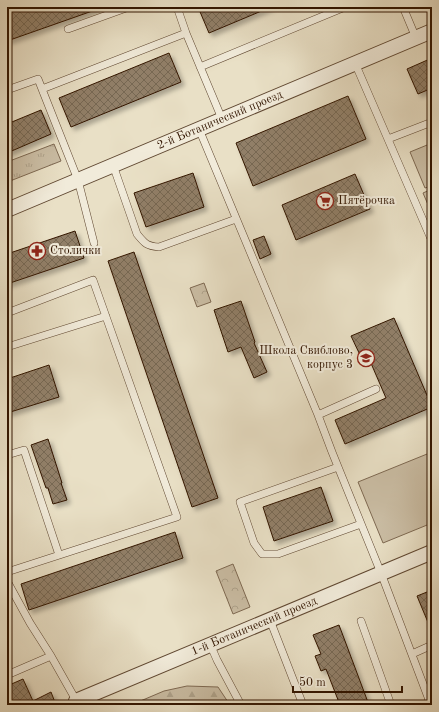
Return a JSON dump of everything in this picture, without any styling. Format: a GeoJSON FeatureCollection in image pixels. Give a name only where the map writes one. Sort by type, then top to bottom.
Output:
{"type":"FeatureCollection","features":[{"type":"Feature","properties":{"kind":"street","name":"2-й Ботанический проезд"},"geometry":{"type":"LineString","coordinates":[[7,208],[78,180],[432,31]]}},
{"type":"Feature","properties":{"kind":"street","name":"1-й Ботанический проезд"},"geometry":{"type":"LineString","coordinates":[[77,703],[210,644],[432,552]]}},
{"type":"Feature","properties":{"kind":"lane"},"geometry":{"type":"LineString","coordinates":[[68,29],[129,7]]}},
{"type":"Feature","properties":{"kind":"lane"},"geometry":{"type":"LineString","coordinates":[[177,7],[186,33],[222,119]]}},
{"type":"Feature","properties":{"kind":"lane"},"geometry":{"type":"LineString","coordinates":[[200,67],[344,7]]}},
{"type":"Feature","properties":{"kind":"lane"},"geometry":{"type":"LineString","coordinates":[[403,7],[416,38]]}},
{"type":"Feature","properties":{"kind":"lane"},"geometry":{"type":"LineString","coordinates":[[42,89],[186,33]]}},
{"type":"Feature","properties":{"kind":"lane"},"geometry":{"type":"LineString","coordinates":[[355,63],[432,241]]}},
{"type":"Feature","properties":{"kind":"lane"},"geometry":{"type":"LineString","coordinates":[[7,90],[38,79],[78,180],[94,243]]}},
{"type":"Feature","properties":{"kind":"lane"},"geometry":{"type":"LineString","coordinates":[[388,139],[432,122]]}},
{"type":"Feature","properties":{"kind":"lane"},"geometry":{"type":"LineString","coordinates":[[199,129],[318,415],[381,573],[430,703],[421,705]]}},
{"type":"Feature","properties":{"kind":"lane"},"geometry":{"type":"LineString","coordinates":[[113,165],[138,234],[143,242],[150,246],[159,247],[236,218]]}},
{"type":"Feature","properties":{"kind":"lane"},"geometry":{"type":"LineString","coordinates":[[7,313],[93,280],[177,517],[7,572]]}},
{"type":"Feature","properties":{"kind":"lane"},"geometry":{"type":"LineString","coordinates":[[7,347],[106,316]]}},
{"type":"Feature","properties":{"kind":"lane"},"geometry":{"type":"LineString","coordinates":[[318,415],[376,389]]}},
{"type":"Feature","properties":{"kind":"lane"},"geometry":{"type":"LineString","coordinates":[[7,455],[24,450],[59,555]]}},
{"type":"Feature","properties":{"kind":"lane"},"geometry":{"type":"LineString","coordinates":[[338,467],[240,502],[254,543],[262,554],[278,554],[361,524]]}},
{"type":"Feature","properties":{"kind":"lane"},"geometry":{"type":"LineString","coordinates":[[7,581],[77,703]]}},
{"type":"Feature","properties":{"kind":"lane"},"geometry":{"type":"LineString","coordinates":[[270,620],[303,705]]}},
{"type":"Feature","properties":{"kind":"lane"},"geometry":{"type":"LineString","coordinates":[[361,621],[391,705]]}},
{"type":"Feature","properties":{"kind":"lane"},"geometry":{"type":"LineString","coordinates":[[210,644],[241,705]]}},
{"type":"Feature","properties":{"kind":"lane"},"geometry":{"type":"LineString","coordinates":[[412,654],[432,645]]}},
{"type":"Feature","properties":{"kind":"lane"},"geometry":{"type":"LineString","coordinates":[[7,675],[51,656]]}},
{"type":"Feature","properties":{"kind":"green space"},"geometry":{"type":"Polygon","coordinates":[[[432,143],[432,186],[425,188],[410,152],[432,143]]]}},
{"type":"Feature","properties":{"kind":"green space"},"geometry":{"type":"Polygon","coordinates":[[[54,144],[61,161],[10,181],[7,173],[7,162],[54,144]]]}},
{"type":"Feature","properties":{"kind":"green space"},"geometry":{"type":"Polygon","coordinates":[[[432,189],[432,214],[423,193],[432,189]]]}},
{"type":"Feature","properties":{"kind":"green space"},"geometry":{"type":"Polygon","coordinates":[[[204,283],[211,302],[197,307],[190,288],[204,283]]]}},
{"type":"Feature","properties":{"kind":"green space"},"geometry":{"type":"Polygon","coordinates":[[[432,452],[432,523],[383,543],[358,482],[432,452]]]}},
{"type":"Feature","properties":{"kind":"green space"},"geometry":{"type":"Polygon","coordinates":[[[233,564],[250,607],[233,614],[216,571],[233,564]]]}},
{"type":"Feature","properties":{"kind":"green space"},"geometry":{"type":"Polygon","coordinates":[[[187,686],[218,687],[230,705],[131,705],[164,691],[187,686]]]}},
{"type":"Feature","properties":{"kind":"building"},"geometry":{"type":"Polygon","coordinates":[[[7,7],[98,7],[98,9],[7,41],[7,7]]]}},
{"type":"Feature","properties":{"kind":"building"},"geometry":{"type":"Polygon","coordinates":[[[198,7],[271,7],[209,33],[198,7]]]}},
{"type":"Feature","properties":{"kind":"building"},"geometry":{"type":"Polygon","coordinates":[[[169,53],[181,82],[71,127],[59,98],[169,53]]]}},
{"type":"Feature","properties":{"kind":"building"},"geometry":{"type":"Polygon","coordinates":[[[432,58],[432,88],[418,94],[407,69],[432,58]]]}},
{"type":"Feature","properties":{"kind":"building"},"geometry":{"type":"Polygon","coordinates":[[[348,96],[366,139],[253,186],[236,143],[348,96]]]}},
{"type":"Feature","properties":{"kind":"building"},"geometry":{"type":"Polygon","coordinates":[[[41,110],[51,134],[7,153],[7,124],[41,110]]]}},
{"type":"Feature","properties":{"kind":"building"},"geometry":{"type":"Polygon","coordinates":[[[193,173],[204,207],[146,227],[134,193],[193,173]]]}},
{"type":"Feature","properties":{"kind":"building"},"geometry":{"type":"Polygon","coordinates":[[[355,174],[370,209],[296,240],[282,205],[355,174]]]}},
{"type":"Feature","properties":{"kind":"building"},"geometry":{"type":"Polygon","coordinates":[[[75,231],[84,258],[7,284],[7,254],[75,231]]]}},
{"type":"Feature","properties":{"kind":"building"},"geometry":{"type":"Polygon","coordinates":[[[264,236],[271,254],[260,259],[253,240],[264,236]]]}},
{"type":"Feature","properties":{"kind":"building"},"geometry":{"type":"Polygon","coordinates":[[[134,252],[218,498],[192,507],[108,261],[134,252]]]}},
{"type":"Feature","properties":{"kind":"building"},"geometry":{"type":"Polygon","coordinates":[[[241,301],[255,342],[254,343],[267,372],[254,378],[241,347],[228,352],[214,310],[241,301]]]}},
{"type":"Feature","properties":{"kind":"building"},"geometry":{"type":"Polygon","coordinates":[[[394,318],[432,407],[345,444],[335,420],[386,398],[367,354],[361,357],[351,336],[394,318]]]}},
{"type":"Feature","properties":{"kind":"building"},"geometry":{"type":"Polygon","coordinates":[[[49,365],[59,397],[7,413],[7,379],[49,365]]]}},
{"type":"Feature","properties":{"kind":"building"},"geometry":{"type":"Polygon","coordinates":[[[48,439],[67,500],[53,504],[31,445],[48,439]]]}},
{"type":"Feature","properties":{"kind":"building"},"geometry":{"type":"Polygon","coordinates":[[[321,487],[333,521],[274,541],[263,507],[321,487]]]}},
{"type":"Feature","properties":{"kind":"building"},"geometry":{"type":"Polygon","coordinates":[[[175,532],[183,558],[29,610],[21,584],[175,532]]]}},
{"type":"Feature","properties":{"kind":"building"},"geometry":{"type":"Polygon","coordinates":[[[432,590],[432,632],[417,596],[432,590]]]}},
{"type":"Feature","properties":{"kind":"building"},"geometry":{"type":"Polygon","coordinates":[[[339,625],[369,705],[340,705],[326,669],[321,671],[315,656],[321,654],[313,635],[339,625]]]}},
{"type":"Feature","properties":{"kind":"building"},"geometry":{"type":"Polygon","coordinates":[[[23,679],[33,701],[51,692],[56,705],[7,705],[7,686],[23,679]]]}},
{"type":"Feature","properties":{"kind":"place","name":"Пятёрочка"},"geometry":{"type":"Point","coordinates":[325,201]}},
{"type":"Feature","properties":{"kind":"place","name":"Столички"},"geometry":{"type":"Point","coordinates":[37,251]}},
{"type":"Feature","properties":{"kind":"place","name":"Школа Свиблово, корпус 3"},"geometry":{"type":"Point","coordinates":[366,358]}}]}
